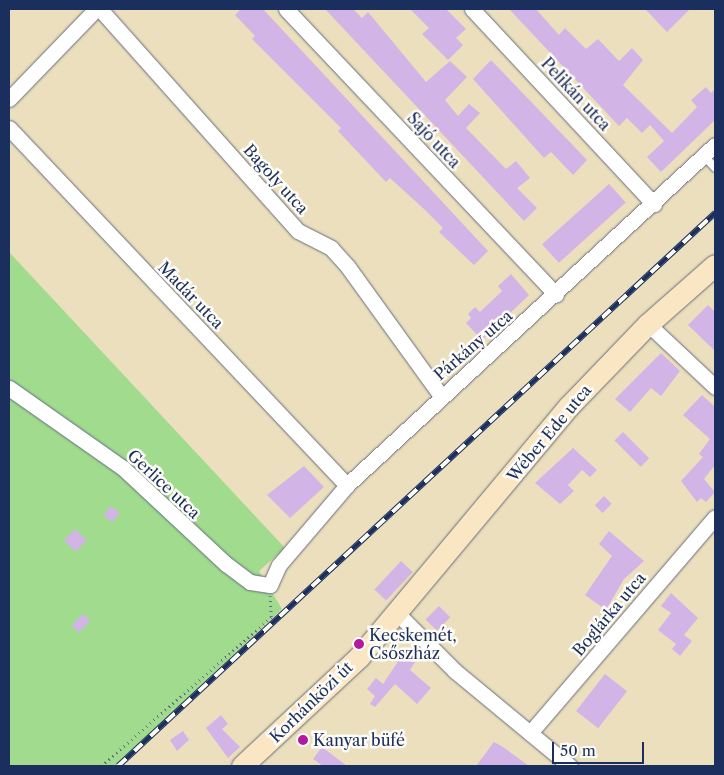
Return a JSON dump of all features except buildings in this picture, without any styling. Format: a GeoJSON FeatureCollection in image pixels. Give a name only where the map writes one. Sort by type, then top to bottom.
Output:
{"type":"FeatureCollection","features":[{"type":"Feature","properties":{"kind":"street"},"geometry":{"type":"LineString","coordinates":[[9,99],[96,9]]}},
{"type":"Feature","properties":{"kind":"street","name":"Bagoly utca"},"geometry":{"type":"LineString","coordinates":[[100,9],[298,231],[331,248],[348,267],[441,396]]}},
{"type":"Feature","properties":{"kind":"street","name":"Sajó utca"},"geometry":{"type":"LineString","coordinates":[[286,9],[556,295]]}},
{"type":"Feature","properties":{"kind":"street","name":"Pelikán utca"},"geometry":{"type":"LineString","coordinates":[[472,9],[654,204]]}},
{"type":"Feature","properties":{"kind":"street","name":"Madár utca"},"geometry":{"type":"LineString","coordinates":[[9,128],[347,485]]}},
{"type":"Feature","properties":{"kind":"street","name":"Párkány utca"},"geometry":{"type":"LineString","coordinates":[[270,585],[279,565],[347,485],[441,396],[556,295],[715,145]]}},
{"type":"Feature","properties":{"kind":"street","name":"Wéber Ede utca"},"geometry":{"type":"LineString","coordinates":[[397,613],[568,407],[648,324],[715,265]]}},
{"type":"Feature","properties":{"kind":"street"},"geometry":{"type":"LineString","coordinates":[[648,324],[715,387]]}},
{"type":"Feature","properties":{"kind":"street","name":"Gerlice utca"},"geometry":{"type":"LineString","coordinates":[[9,388],[123,468],[226,564],[250,582],[270,585]]}},
{"type":"Feature","properties":{"kind":"street","name":"Boglárka utca"},"geometry":{"type":"LineString","coordinates":[[530,734],[715,517]]}},
{"type":"Feature","properties":{"kind":"street"},"geometry":{"type":"LineString","coordinates":[[397,613],[455,671],[570,766]]}},
{"type":"Feature","properties":{"kind":"street","name":"Korhánközi út"},"geometry":{"type":"LineString","coordinates":[[242,766],[314,702],[397,613]]}},
{"type":"Feature","properties":{"kind":"lane"},"geometry":{"type":"LineString","coordinates":[[704,156],[715,168]]}},
{"type":"Feature","properties":{"kind":"path"},"geometry":{"type":"LineString","coordinates":[[101,766],[271,618],[270,585]]}},
{"type":"Feature","properties":{"kind":"green space"},"geometry":{"type":"Polygon","coordinates":[[[9,252],[285,548],[259,571],[282,609],[115,766],[9,766],[9,252]]]}},
{"type":"Feature","properties":{"kind":"railway"},"geometry":{"type":"LineString","coordinates":[[118,766],[715,213]]}},
{"type":"Feature","properties":{"kind":"place","name":"Kecskemét, Csőszház"},"geometry":{"type":"Point","coordinates":[359,644]}},
{"type":"Feature","properties":{"kind":"place","name":"Kanyar büfé"},"geometry":{"type":"Point","coordinates":[303,740]}}]}
